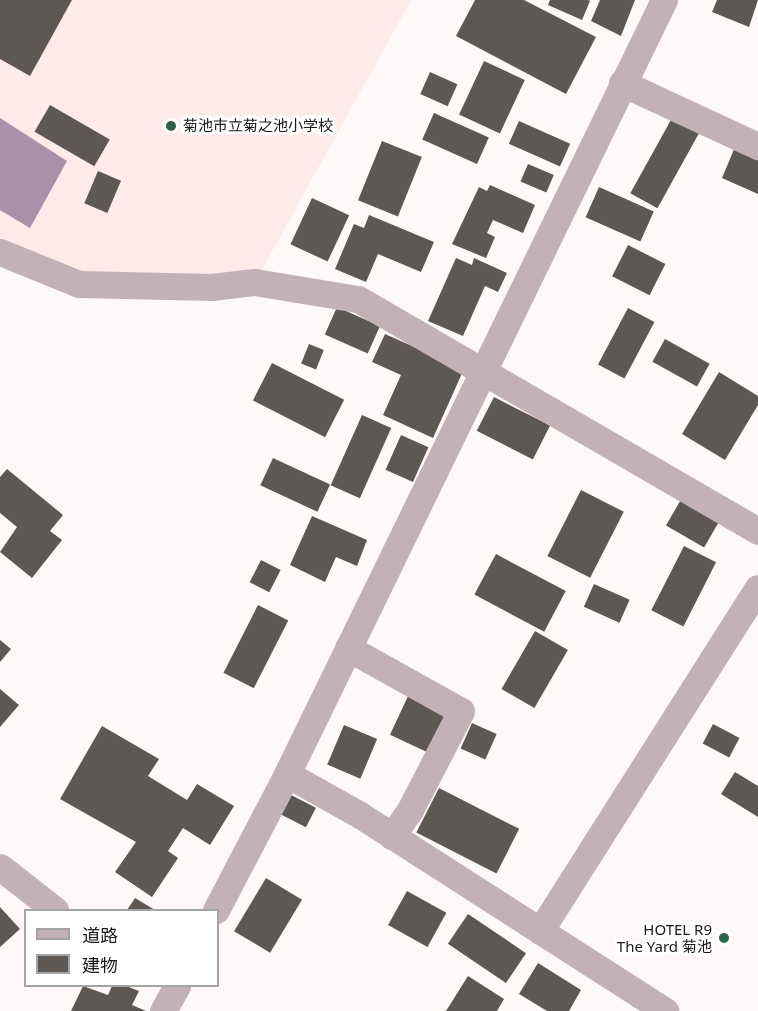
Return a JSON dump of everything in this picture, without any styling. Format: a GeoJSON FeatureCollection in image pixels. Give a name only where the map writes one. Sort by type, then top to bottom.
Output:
{"type":"FeatureCollection","features":[{"type":"Feature","properties":{"kind":"street"},"geometry":{"type":"LineString","coordinates":[[217,909],[287,774],[664,0]]}},
{"type":"Feature","properties":{"kind":"street"},"geometry":{"type":"LineString","coordinates":[[622,83],[758,146]]}},
{"type":"Feature","properties":{"kind":"street"},"geometry":{"type":"LineString","coordinates":[[0,252],[80,284],[211,286],[255,282],[358,299],[758,531]]}},
{"type":"Feature","properties":{"kind":"street"},"geometry":{"type":"LineString","coordinates":[[540,931],[758,588]]}},
{"type":"Feature","properties":{"kind":"street"},"geometry":{"type":"LineString","coordinates":[[348,648],[461,711],[410,810],[392,836]]}},
{"type":"Feature","properties":{"kind":"street"},"geometry":{"type":"LineString","coordinates":[[287,774],[392,836],[665,1011]]}},
{"type":"Feature","properties":{"kind":"street"},"geometry":{"type":"LineString","coordinates":[[0,867],[55,909]]}},
{"type":"Feature","properties":{"kind":"street"},"geometry":{"type":"LineString","coordinates":[[163,1011],[176,987]]}},
{"type":"Feature","properties":{"kind":"shaded area","name":"菊池市立菊之池小学校"},"geometry":{"type":"Polygon","coordinates":[[[0,0],[411,0],[255,282],[79,284],[0,252],[0,0]]]}},
{"type":"Feature","properties":{"kind":"shaded area"},"geometry":{"type":"Polygon","coordinates":[[[0,118],[67,161],[30,228],[0,210],[0,118]]]}},
{"type":"Feature","properties":{"kind":"building"},"geometry":{"type":"Polygon","coordinates":[[[0,0],[72,0],[30,76],[0,59],[0,0]]]}},
{"type":"Feature","properties":{"kind":"building"},"geometry":{"type":"Polygon","coordinates":[[[475,0],[524,0],[596,37],[566,94],[456,36],[475,0]]]}},
{"type":"Feature","properties":{"kind":"building"},"geometry":{"type":"Polygon","coordinates":[[[550,0],[590,1],[582,20],[548,5],[550,0]]]}},
{"type":"Feature","properties":{"kind":"building"},"geometry":{"type":"Polygon","coordinates":[[[600,0],[635,0],[621,36],[591,21],[600,0]]]}},
{"type":"Feature","properties":{"kind":"building"},"geometry":{"type":"Polygon","coordinates":[[[717,0],[758,0],[749,27],[712,12],[717,0]]]}},
{"type":"Feature","properties":{"kind":"building"},"geometry":{"type":"Polygon","coordinates":[[[484,61],[525,80],[500,133],[459,114],[484,61]]]}},
{"type":"Feature","properties":{"kind":"building"},"geometry":{"type":"Polygon","coordinates":[[[430,72],[457,84],[448,106],[420,94],[430,72]]]}},
{"type":"Feature","properties":{"kind":"building"},"geometry":{"type":"Polygon","coordinates":[[[50,105],[110,140],[94,166],[35,132],[50,105]]]}},
{"type":"Feature","properties":{"kind":"building"},"geometry":{"type":"Polygon","coordinates":[[[434,113],[489,137],[477,164],[422,139],[434,113]]]}},
{"type":"Feature","properties":{"kind":"building"},"geometry":{"type":"Polygon","coordinates":[[[672,118],[699,133],[657,208],[630,193],[672,118]]]}},
{"type":"Feature","properties":{"kind":"building"},"geometry":{"type":"Polygon","coordinates":[[[519,121],[570,144],[560,167],[509,144],[519,121]]]}},
{"type":"Feature","properties":{"kind":"building"},"geometry":{"type":"Polygon","coordinates":[[[382,141],[422,157],[398,216],[358,200],[382,141]]]}},
{"type":"Feature","properties":{"kind":"building"},"geometry":{"type":"Polygon","coordinates":[[[735,147],[758,157],[758,194],[722,178],[735,147]]]}},
{"type":"Feature","properties":{"kind":"building"},"geometry":{"type":"Polygon","coordinates":[[[528,164],[554,175],[546,192],[521,181],[528,164]]]}},
{"type":"Feature","properties":{"kind":"building"},"geometry":{"type":"Polygon","coordinates":[[[98,171],[121,181],[107,213],[84,203],[98,171]]]}},
{"type":"Feature","properties":{"kind":"building"},"geometry":{"type":"Polygon","coordinates":[[[490,185],[535,205],[523,233],[493,220],[487,233],[495,237],[486,258],[452,244],[479,187],[487,191],[490,185]]]}},
{"type":"Feature","properties":{"kind":"building"},"geometry":{"type":"Polygon","coordinates":[[[599,187],[654,211],[640,242],[586,217],[599,187]]]}},
{"type":"Feature","properties":{"kind":"building"},"geometry":{"type":"Polygon","coordinates":[[[312,198],[349,215],[328,262],[290,244],[312,198]]]}},
{"type":"Feature","properties":{"kind":"building"},"geometry":{"type":"Polygon","coordinates":[[[369,215],[434,242],[421,272],[378,254],[366,282],[335,269],[354,224],[364,228],[369,215]]]}},
{"type":"Feature","properties":{"kind":"building"},"geometry":{"type":"Polygon","coordinates":[[[628,245],[665,264],[650,295],[612,276],[628,245]]]}},
{"type":"Feature","properties":{"kind":"building"},"geometry":{"type":"Polygon","coordinates":[[[456,258],[472,265],[474,258],[507,273],[498,292],[485,286],[463,336],[428,321],[456,258]]]}},
{"type":"Feature","properties":{"kind":"building"},"geometry":{"type":"Polygon","coordinates":[[[337,307],[380,326],[368,354],[325,334],[337,307]]]}},
{"type":"Feature","properties":{"kind":"building"},"geometry":{"type":"Polygon","coordinates":[[[628,308],[654,322],[624,379],[598,365],[628,308]]]}},
{"type":"Feature","properties":{"kind":"building"},"geometry":{"type":"Polygon","coordinates":[[[385,334],[464,369],[433,438],[383,415],[401,375],[372,362],[385,334]]]}},
{"type":"Feature","properties":{"kind":"building"},"geometry":{"type":"Polygon","coordinates":[[[665,339],[710,364],[697,386],[652,362],[665,339]]]}},
{"type":"Feature","properties":{"kind":"building"},"geometry":{"type":"Polygon","coordinates":[[[309,344],[324,350],[316,369],[301,363],[309,344]]]}},
{"type":"Feature","properties":{"kind":"building"},"geometry":{"type":"Polygon","coordinates":[[[272,363],[344,400],[325,437],[253,400],[272,363]]]}},
{"type":"Feature","properties":{"kind":"building"},"geometry":{"type":"Polygon","coordinates":[[[719,372],[758,396],[758,405],[725,460],[682,434],[719,372]]]}},
{"type":"Feature","properties":{"kind":"building"},"geometry":{"type":"Polygon","coordinates":[[[494,397],[550,426],[533,459],[477,431],[494,397]]]}},
{"type":"Feature","properties":{"kind":"building"},"geometry":{"type":"Polygon","coordinates":[[[362,415],[391,428],[360,498],[331,485],[362,415]]]}},
{"type":"Feature","properties":{"kind":"building"},"geometry":{"type":"Polygon","coordinates":[[[401,435],[428,447],[413,482],[386,470],[401,435]]]}},
{"type":"Feature","properties":{"kind":"building"},"geometry":{"type":"Polygon","coordinates":[[[273,458],[330,485],[317,512],[260,485],[273,458]]]}},
{"type":"Feature","properties":{"kind":"building"},"geometry":{"type":"Polygon","coordinates":[[[7,469],[63,515],[50,531],[62,540],[32,578],[0,552],[17,527],[0,513],[0,477],[7,469]]]}},
{"type":"Feature","properties":{"kind":"building"},"geometry":{"type":"Polygon","coordinates":[[[581,490],[624,512],[590,578],[547,556],[581,490]]]}},
{"type":"Feature","properties":{"kind":"building"},"geometry":{"type":"Polygon","coordinates":[[[683,496],[721,518],[704,547],[666,525],[683,496]]]}},
{"type":"Feature","properties":{"kind":"building"},"geometry":{"type":"Polygon","coordinates":[[[312,516],[367,540],[357,566],[336,557],[325,582],[290,565],[312,516]]]}},
{"type":"Feature","properties":{"kind":"building"},"geometry":{"type":"Polygon","coordinates":[[[684,546],[716,562],[683,626],[651,610],[684,546]]]}},
{"type":"Feature","properties":{"kind":"building"},"geometry":{"type":"Polygon","coordinates":[[[496,554],[566,591],[544,632],[474,595],[496,554]]]}},
{"type":"Feature","properties":{"kind":"building"},"geometry":{"type":"Polygon","coordinates":[[[261,560],[281,570],[269,592],[250,582],[261,560]]]}},
{"type":"Feature","properties":{"kind":"building"},"geometry":{"type":"Polygon","coordinates":[[[594,584],[630,600],[619,623],[584,607],[594,584]]]}},
{"type":"Feature","properties":{"kind":"building"},"geometry":{"type":"Polygon","coordinates":[[[258,605],[288,620],[254,688],[223,673],[258,605]]]}},
{"type":"Feature","properties":{"kind":"building"},"geometry":{"type":"Polygon","coordinates":[[[535,631],[568,650],[534,708],[502,689],[535,631]]]}},
{"type":"Feature","properties":{"kind":"building"},"geometry":{"type":"Polygon","coordinates":[[[0,640],[11,649],[0,662],[0,640]]]}},
{"type":"Feature","properties":{"kind":"building"},"geometry":{"type":"Polygon","coordinates":[[[0,689],[19,705],[0,727],[0,689]]]}},
{"type":"Feature","properties":{"kind":"building"},"geometry":{"type":"Polygon","coordinates":[[[409,694],[457,716],[438,757],[390,735],[409,694]]]}},
{"type":"Feature","properties":{"kind":"building"},"geometry":{"type":"Polygon","coordinates":[[[472,723],[497,734],[485,760],[461,749],[472,723]]]}},
{"type":"Feature","properties":{"kind":"building"},"geometry":{"type":"Polygon","coordinates":[[[713,724],[739,738],[729,758],[703,743],[713,724]]]}},
{"type":"Feature","properties":{"kind":"building"},"geometry":{"type":"Polygon","coordinates":[[[344,725],[377,739],[360,779],[327,765],[344,725]]]}},
{"type":"Feature","properties":{"kind":"building"},"geometry":{"type":"Polygon","coordinates":[[[102,726],[159,759],[148,776],[187,800],[197,784],[234,806],[210,845],[183,828],[168,851],[178,858],[152,897],[115,872],[136,842],[60,799],[102,726]]]}},
{"type":"Feature","properties":{"kind":"building"},"geometry":{"type":"Polygon","coordinates":[[[735,772],[758,786],[758,817],[721,794],[735,772]]]}},
{"type":"Feature","properties":{"kind":"building"},"geometry":{"type":"Polygon","coordinates":[[[439,788],[519,829],[496,873],[416,833],[439,788]]]}},
{"type":"Feature","properties":{"kind":"building"},"geometry":{"type":"Polygon","coordinates":[[[291,795],[316,808],[306,827],[281,815],[291,795]]]}},
{"type":"Feature","properties":{"kind":"building"},"geometry":{"type":"Polygon","coordinates":[[[266,878],[302,900],[270,953],[234,931],[266,878]]]}},
{"type":"Feature","properties":{"kind":"building"},"geometry":{"type":"Polygon","coordinates":[[[407,891],[446,913],[427,947],[388,925],[407,891]]]}},
{"type":"Feature","properties":{"kind":"building"},"geometry":{"type":"Polygon","coordinates":[[[135,898],[153,909],[128,909],[135,898]]]}},
{"type":"Feature","properties":{"kind":"building"},"geometry":{"type":"Polygon","coordinates":[[[0,907],[20,929],[0,947],[0,907]]]}},
{"type":"Feature","properties":{"kind":"building"},"geometry":{"type":"Polygon","coordinates":[[[468,914],[526,953],[506,983],[448,944],[468,914]]]}},
{"type":"Feature","properties":{"kind":"building"},"geometry":{"type":"Polygon","coordinates":[[[538,963],[581,990],[569,1011],[547,1011],[519,994],[538,963]]]}},
{"type":"Feature","properties":{"kind":"building"},"geometry":{"type":"Polygon","coordinates":[[[468,976],[504,999],[497,1011],[446,1011],[468,976]]]}},
{"type":"Feature","properties":{"kind":"building"},"geometry":{"type":"Polygon","coordinates":[[[83,987],[108,995],[112,987],[129,987],[139,991],[132,1005],[146,1011],[71,1011],[83,987]]]}},
{"type":"Feature","properties":{"kind":"place","name":"菊池市立菊之池小学校"},"geometry":{"type":"Point","coordinates":[171,126]}},
{"type":"Feature","properties":{"kind":"place","name":"HOTEL R9 The Yard 菊池"},"geometry":{"type":"Point","coordinates":[724,938]}}]}
